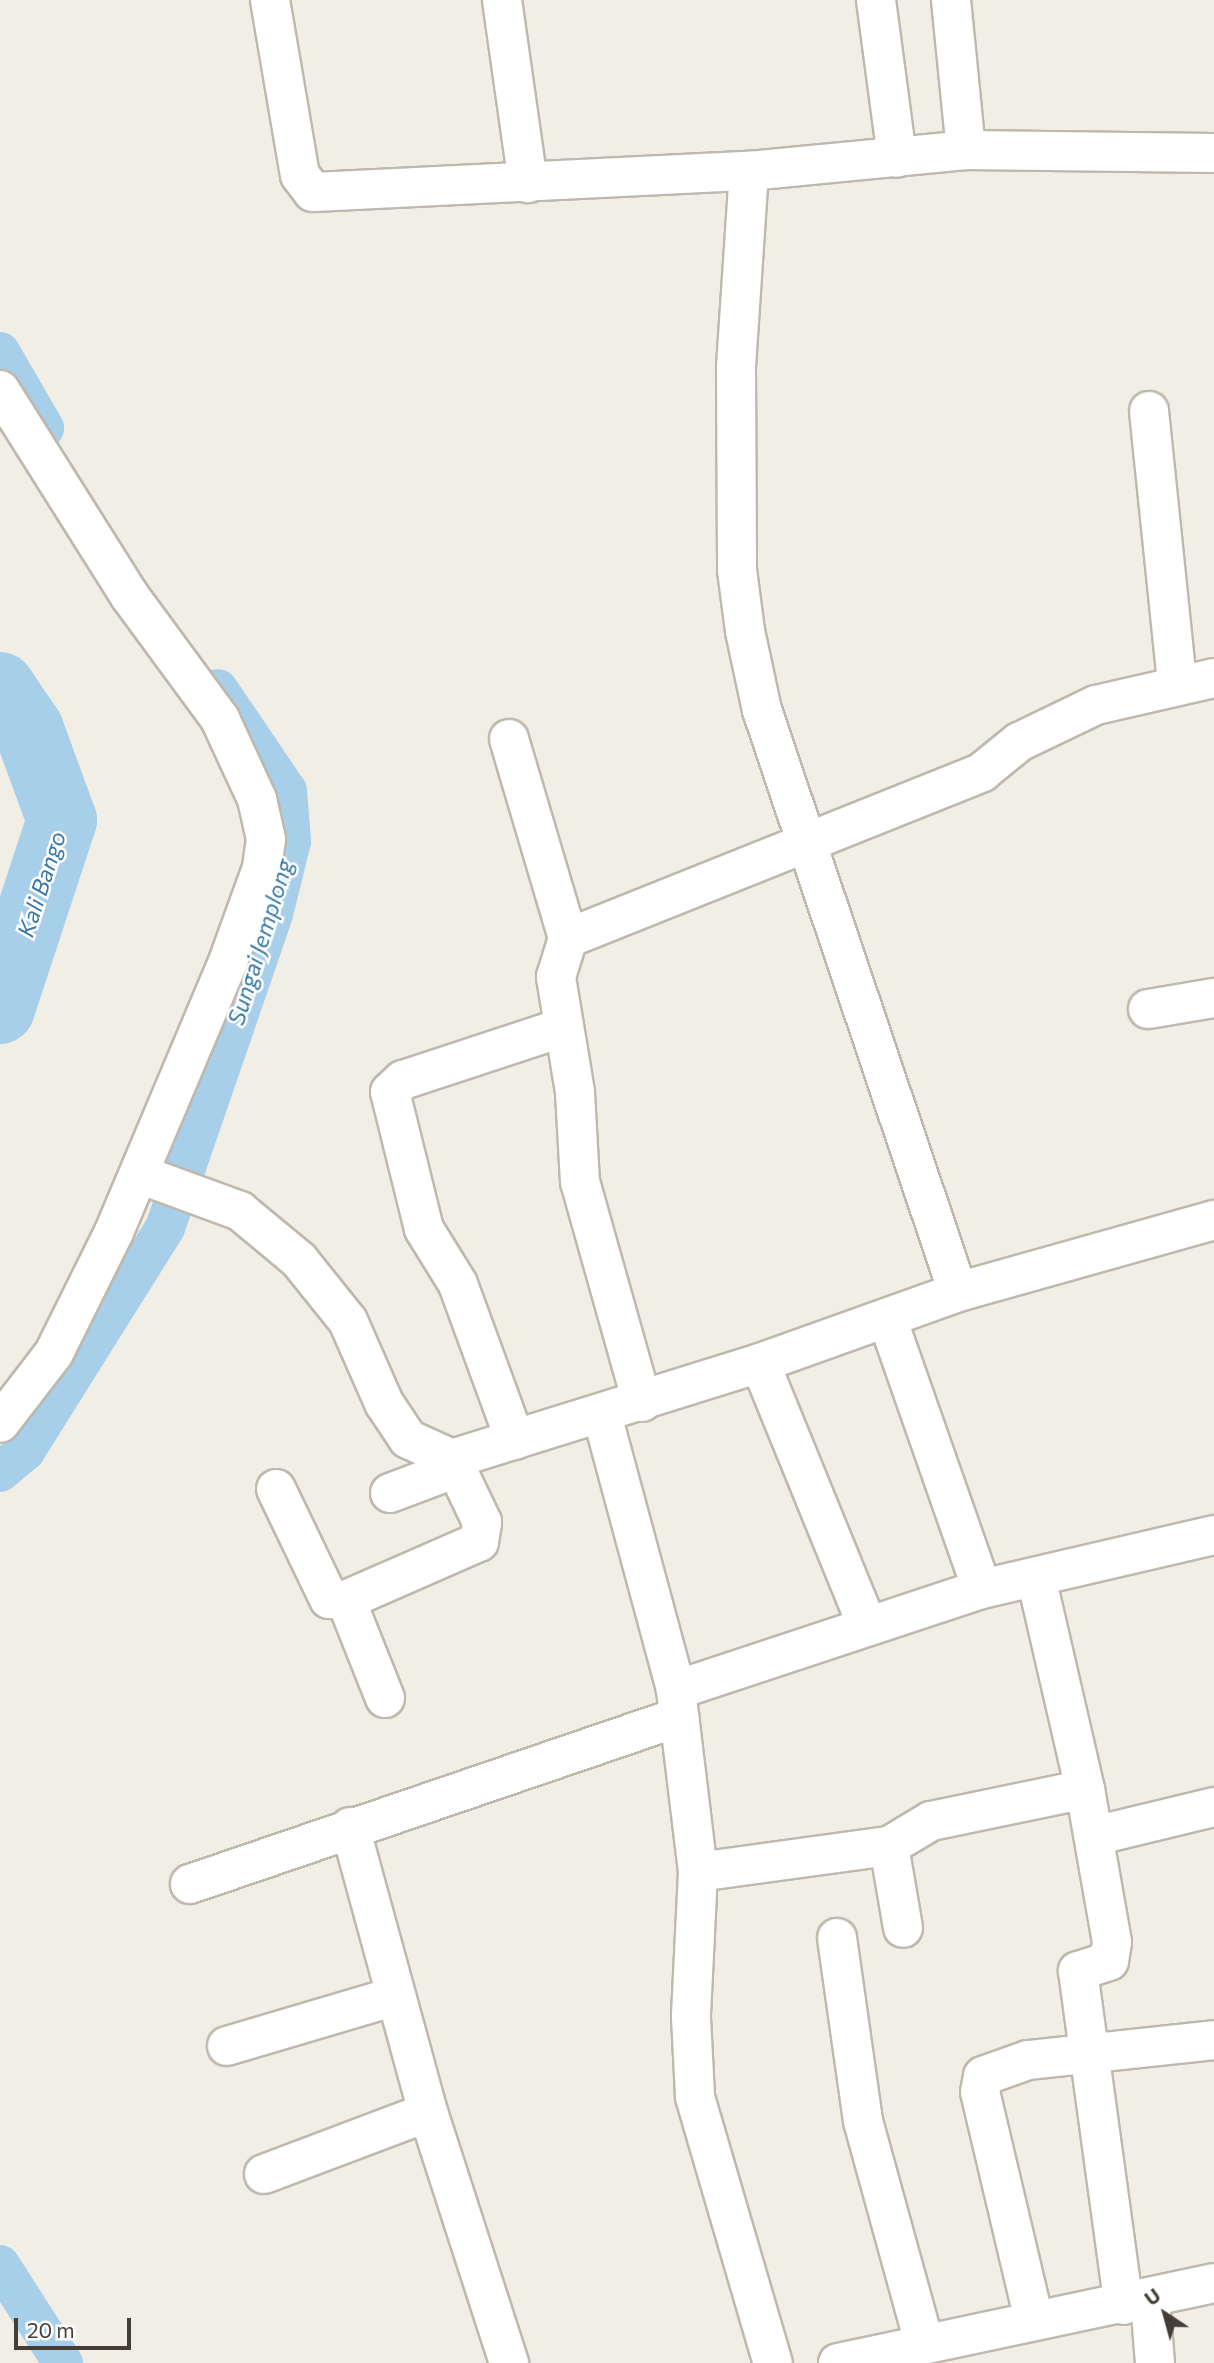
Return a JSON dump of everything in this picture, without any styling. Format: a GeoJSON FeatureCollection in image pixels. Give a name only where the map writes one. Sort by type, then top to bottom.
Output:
{"type":"FeatureCollection","features":[{"type":"Feature","properties":{"kind":"street"},"geometry":{"type":"LineString","coordinates":[[270,0],[306,187],[334,195],[749,171],[966,149],[1214,153]]}},
{"type":"Feature","properties":{"kind":"street"},"geometry":{"type":"LineString","coordinates":[[502,0],[527,183]]}},
{"type":"Feature","properties":{"kind":"street"},"geometry":{"type":"LineString","coordinates":[[876,0],[897,158]]}},
{"type":"Feature","properties":{"kind":"street"},"geometry":{"type":"LineString","coordinates":[[951,0],[966,149]]}},
{"type":"Feature","properties":{"kind":"street"},"geometry":{"type":"LineString","coordinates":[[749,171],[736,369],[737,570],[762,710],[958,1292]]}},
{"type":"Feature","properties":{"kind":"street"},"geometry":{"type":"LineString","coordinates":[[0,390],[130,595],[220,719],[257,799],[266,839],[249,908],[149,1177],[54,1353],[0,1423]]}},
{"type":"Feature","properties":{"kind":"street"},"geometry":{"type":"LineString","coordinates":[[568,939],[982,772],[1019,742],[1096,705],[1196,680],[1149,411]]}},
{"type":"Feature","properties":{"kind":"street"},"geometry":{"type":"LineString","coordinates":[[509,739],[568,939],[555,967],[580,1182],[642,1402]]}},
{"type":"Feature","properties":{"kind":"street"},"geometry":{"type":"LineString","coordinates":[[1149,1009],[1214,998]]}},
{"type":"Feature","properties":{"kind":"street"},"geometry":{"type":"LineString","coordinates":[[515,1440],[458,1284],[424,1229],[390,1092],[403,1080],[564,1027]]}},
{"type":"Feature","properties":{"kind":"street"},"geometry":{"type":"LineString","coordinates":[[149,1177],[213,1196],[240,1211],[325,1286],[408,1439],[454,1463],[482,1522],[479,1542],[346,1600],[329,1599],[276,1489]]}},
{"type":"Feature","properties":{"kind":"street"},"geometry":{"type":"LineString","coordinates":[[390,1493],[454,1463],[515,1440],[602,1415],[760,1363],[958,1292],[1214,1220]]}},
{"type":"Feature","properties":{"kind":"street"},"geometry":{"type":"LineString","coordinates":[[887,1318],[982,1589]]}},
{"type":"Feature","properties":{"kind":"street"},"geometry":{"type":"LineString","coordinates":[[760,1363],[867,1625]]}},
{"type":"Feature","properties":{"kind":"street"},"geometry":{"type":"LineString","coordinates":[[602,1415],[677,1703],[698,1872],[691,2017],[695,2096],[773,2363]]}},
{"type":"Feature","properties":{"kind":"street"},"geometry":{"type":"LineString","coordinates":[[190,1884],[350,1827],[677,1703],[867,1625],[982,1589],[1214,1535]]}},
{"type":"Feature","properties":{"kind":"street"},"geometry":{"type":"LineString","coordinates":[[1036,1577],[1085,1789],[1113,1955],[1078,1971],[1089,2052],[1137,2303],[1155,2363]]}},
{"type":"Feature","properties":{"kind":"street"},"geometry":{"type":"LineString","coordinates":[[346,1600],[385,1698]]}},
{"type":"Feature","properties":{"kind":"street"},"geometry":{"type":"LineString","coordinates":[[698,1872],[889,1846],[932,1821],[1085,1789]]}},
{"type":"Feature","properties":{"kind":"street"},"geometry":{"type":"LineString","coordinates":[[1094,1836],[1214,1807]]}},
{"type":"Feature","properties":{"kind":"street"},"geometry":{"type":"LineString","coordinates":[[350,1827],[428,2112],[509,2363]]}},
{"type":"Feature","properties":{"kind":"street"},"geometry":{"type":"LineString","coordinates":[[889,1846],[903,1928]]}},
{"type":"Feature","properties":{"kind":"street"},"geometry":{"type":"LineString","coordinates":[[837,1938],[863,2121],[924,2343]]}},
{"type":"Feature","properties":{"kind":"street"},"geometry":{"type":"LineString","coordinates":[[227,2046],[396,1996]]}},
{"type":"Feature","properties":{"kind":"street"},"geometry":{"type":"LineString","coordinates":[[1034,2320],[980,2085],[983,2076],[1017,2063],[1089,2052],[1214,2040]]}},
{"type":"Feature","properties":{"kind":"street"},"geometry":{"type":"LineString","coordinates":[[264,2174],[428,2112]]}},
{"type":"Feature","properties":{"kind":"street"},"geometry":{"type":"LineString","coordinates":[[838,2363],[1034,2320],[1137,2303],[1214,2283]]}},
{"type":"Feature","properties":{"kind":"waterway","name":"Sungai Jemplong"},"geometry":{"type":"LineString","coordinates":[[0,352],[44,428]]}},
{"type":"Feature","properties":{"kind":"waterway","name":"Kali Bango"},"geometry":{"type":"LineString","coordinates":[[0,687],[29,730],[62,820],[0,1009]]}},
{"type":"Feature","properties":{"kind":"waterway","name":"Sungai Jemplong"},"geometry":{"type":"LineString","coordinates":[[0,1472],[25,1451],[165,1228],[273,914],[291,841],[287,791],[218,689]]}},
{"type":"Feature","properties":{"kind":"waterway","name":"Sungai Jemplong"},"geometry":{"type":"LineString","coordinates":[[0,2265],[63,2363]]}}]}
